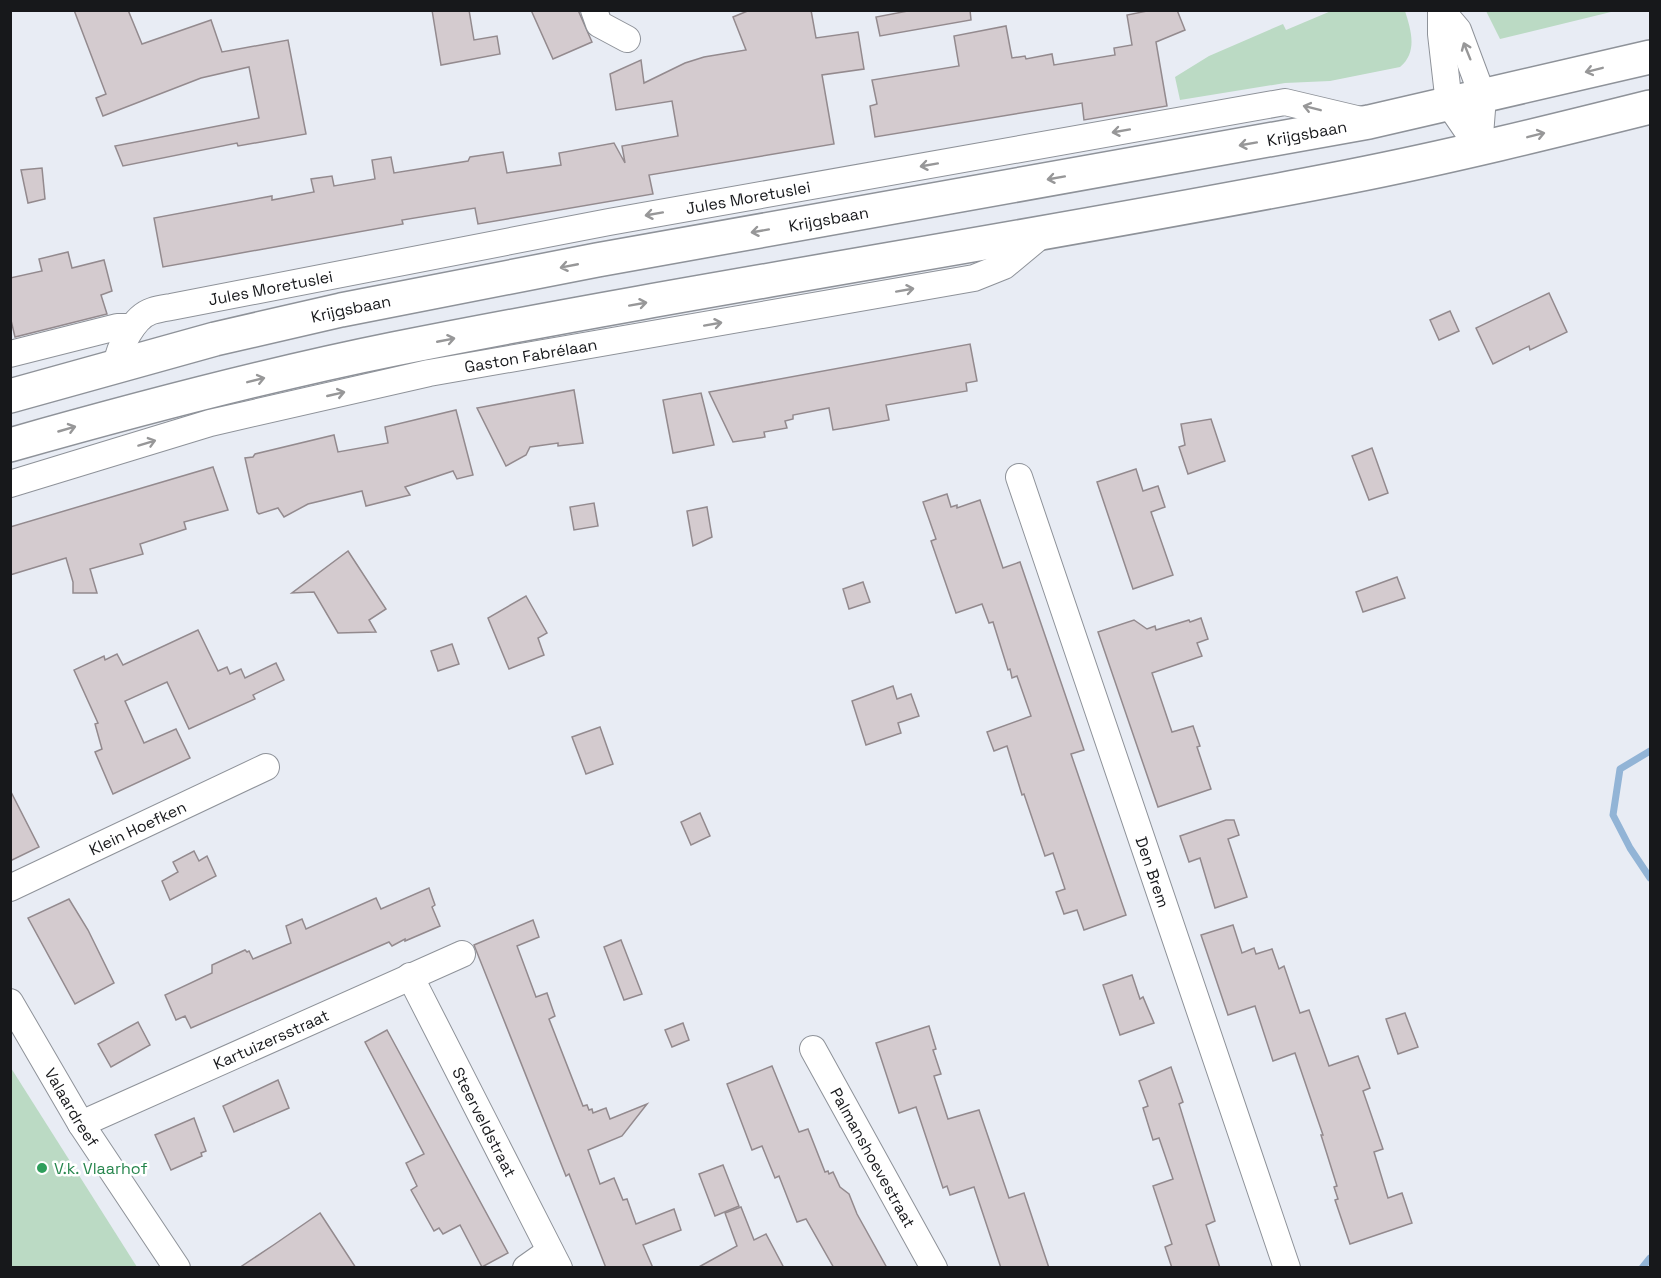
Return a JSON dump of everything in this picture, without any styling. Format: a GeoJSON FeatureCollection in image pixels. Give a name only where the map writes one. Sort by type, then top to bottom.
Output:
{"type":"FeatureCollection","features":[{"type":"Feature","properties":{"kind":"main road","name":"Krijgsbaan"},"geometry":{"type":"LineString","coordinates":[[10,396],[215,339],[341,310],[597,260],[1369,122],[1650,57]]}},
{"type":"Feature","properties":{"kind":"main road"},"geometry":{"type":"LineString","coordinates":[[10,445],[275,376],[393,350],[1352,176],[1650,107]]}},
{"type":"Feature","properties":{"kind":"street"},"geometry":{"type":"LineString","coordinates":[[594,10],[599,24],[627,39]]}},
{"type":"Feature","properties":{"kind":"street"},"geometry":{"type":"LineString","coordinates":[[1441,11],[1458,30],[1483,97],[1479,148]]}},
{"type":"Feature","properties":{"kind":"street"},"geometry":{"type":"LineString","coordinates":[[1441,11],[1441,34],[1449,104],[1479,148]]}},
{"type":"Feature","properties":{"kind":"street","name":"Jules Moretuslei"},"geometry":{"type":"LineString","coordinates":[[116,366],[118,355],[132,327],[149,311],[598,225],[1285,102],[1369,122]]}},
{"type":"Feature","properties":{"kind":"street","name":"Gaston Fabrélaan"},"geometry":{"type":"LineString","coordinates":[[10,484],[210,423],[429,373],[974,278],[1004,266],[1045,232]]}},
{"type":"Feature","properties":{"kind":"street","name":"Jules Moretuslei"},"geometry":{"type":"LineString","coordinates":[[10,354],[117,327],[132,327]]}},
{"type":"Feature","properties":{"kind":"street","name":"Den Brem"},"geometry":{"type":"LineString","coordinates":[[1019,477],[1287,1268]]}},
{"type":"Feature","properties":{"kind":"street","name":"Klein Hoefken"},"geometry":{"type":"LineString","coordinates":[[10,888],[266,767]]}},
{"type":"Feature","properties":{"kind":"street","name":"Kartuizersstraat"},"geometry":{"type":"LineString","coordinates":[[81,1124],[462,954]]}},
{"type":"Feature","properties":{"kind":"street","name":"Steerveldstraat"},"geometry":{"type":"LineString","coordinates":[[410,976],[555,1259]]}},
{"type":"Feature","properties":{"kind":"street","name":"Valaardreef"},"geometry":{"type":"LineString","coordinates":[[10,1002],[81,1124],[177,1268]]}},
{"type":"Feature","properties":{"kind":"street","name":"Palmanshoevestraat"},"geometry":{"type":"LineString","coordinates":[[813,1049],[934,1268]]}},
{"type":"Feature","properties":{"kind":"street"},"geometry":{"type":"LineString","coordinates":[[526,1268],[555,1259]]}},
{"type":"Feature","properties":{"kind":"green space"},"geometry":{"type":"Polygon","coordinates":[[[1331,11],[1405,11],[1411,40],[1411,48],[1406,61],[1400,67],[1330,81],[1285,83],[1180,100],[1175,77],[1209,56],[1283,24],[1286,30],[1331,11]]]}},
{"type":"Feature","properties":{"kind":"green space"},"geometry":{"type":"Polygon","coordinates":[[[1486,11],[1615,11],[1500,39],[1486,11]]]}},
{"type":"Feature","properties":{"kind":"green space","name":"V.k. Vlaarhof"},"geometry":{"type":"Polygon","coordinates":[[[11,1068],[137,1267],[11,1267],[11,1068]]]}},
{"type":"Feature","properties":{"kind":"building"},"geometry":{"type":"Polygon","coordinates":[[[74,10],[128,10],[142,44],[211,20],[222,52],[288,40],[306,134],[238,146],[237,143],[123,166],[115,146],[259,118],[249,67],[201,78],[103,116],[96,98],[106,94],[74,10]]]}},
{"type":"Feature","properties":{"kind":"building"},"geometry":{"type":"Polygon","coordinates":[[[432,10],[469,10],[474,40],[497,36],[500,54],[441,65],[432,10]]]}},
{"type":"Feature","properties":{"kind":"building"},"geometry":{"type":"Polygon","coordinates":[[[531,10],[578,10],[592,42],[553,59],[531,10]]]}},
{"type":"Feature","properties":{"kind":"building"},"geometry":{"type":"Polygon","coordinates":[[[750,10],[811,10],[816,38],[858,32],[864,69],[822,75],[834,144],[649,175],[653,194],[478,224],[475,208],[402,220],[403,224],[163,267],[154,218],[272,196],[272,200],[314,192],[311,179],[332,176],[334,186],[375,179],[372,160],[391,157],[394,173],[468,161],[470,157],[503,152],[507,173],[561,165],[559,153],[614,143],[625,163],[622,146],[678,136],[672,101],[616,110],[610,74],[641,60],[644,83],[685,63],[704,57],[746,50],[733,17],[750,10]]]}},
{"type":"Feature","properties":{"kind":"building"},"geometry":{"type":"Polygon","coordinates":[[[913,10],[970,10],[971,20],[880,36],[876,17],[913,10]]]}},
{"type":"Feature","properties":{"kind":"building"},"geometry":{"type":"Polygon","coordinates":[[[1152,10],[1177,10],[1185,30],[1156,42],[1167,106],[1084,120],[1082,103],[875,137],[870,106],[877,104],[872,80],[959,66],[954,36],[1006,26],[1012,58],[1025,56],[1026,59],[1052,54],[1054,65],[1115,55],[1114,48],[1132,45],[1127,15],[1152,10]]]}},
{"type":"Feature","properties":{"kind":"building"},"geometry":{"type":"Polygon","coordinates":[[[42,168],[45,199],[28,203],[21,170],[42,168]]]}},
{"type":"Feature","properties":{"kind":"building"},"geometry":{"type":"Polygon","coordinates":[[[68,252],[72,268],[104,260],[112,291],[101,295],[107,314],[15,337],[10,316],[10,278],[42,271],[39,259],[68,252]]]}},
{"type":"Feature","properties":{"kind":"building"},"geometry":{"type":"Polygon","coordinates":[[[1549,293],[1567,332],[1530,350],[1529,346],[1493,364],[1476,328],[1549,293]]]}},
{"type":"Feature","properties":{"kind":"building"},"geometry":{"type":"Polygon","coordinates":[[[1450,311],[1459,331],[1439,340],[1430,320],[1450,311]]]}},
{"type":"Feature","properties":{"kind":"building"},"geometry":{"type":"Polygon","coordinates":[[[970,344],[977,381],[966,383],[967,391],[886,405],[889,420],[851,427],[833,430],[829,408],[793,415],[793,419],[785,421],[787,428],[764,432],[765,437],[733,442],[709,392],[970,344]]]}},
{"type":"Feature","properties":{"kind":"building"},"geometry":{"type":"Polygon","coordinates":[[[574,390],[583,443],[558,446],[558,443],[530,447],[526,455],[506,466],[477,408],[574,390]]]}},
{"type":"Feature","properties":{"kind":"building"},"geometry":{"type":"Polygon","coordinates":[[[701,393],[714,445],[673,453],[663,400],[701,393]]]}},
{"type":"Feature","properties":{"kind":"building"},"geometry":{"type":"Polygon","coordinates":[[[456,410],[473,475],[457,479],[453,471],[405,487],[410,495],[366,506],[362,491],[308,504],[284,517],[278,508],[259,514],[257,512],[245,458],[334,435],[338,452],[388,443],[385,427],[456,410]]]}},
{"type":"Feature","properties":{"kind":"building"},"geometry":{"type":"Polygon","coordinates":[[[1211,419],[1225,461],[1188,474],[1179,447],[1185,445],[1181,424],[1211,419]]]}},
{"type":"Feature","properties":{"kind":"building"},"geometry":{"type":"Polygon","coordinates":[[[1372,448],[1388,493],[1369,500],[1352,456],[1372,448]]]}},
{"type":"Feature","properties":{"kind":"building"},"geometry":{"type":"Polygon","coordinates":[[[213,467],[228,510],[184,522],[186,529],[140,544],[143,554],[90,569],[97,593],[73,593],[73,582],[66,558],[10,575],[10,527],[213,467]]]}},
{"type":"Feature","properties":{"kind":"building"},"geometry":{"type":"Polygon","coordinates":[[[1136,469],[1143,491],[1158,486],[1165,507],[1151,512],[1173,575],[1133,589],[1097,482],[1136,469]]]}},
{"type":"Feature","properties":{"kind":"building"},"geometry":{"type":"Polygon","coordinates":[[[947,494],[951,507],[957,505],[957,508],[980,500],[1003,568],[1020,562],[1084,750],[1071,754],[1126,915],[1084,930],[1077,910],[1064,914],[1056,892],[1065,889],[1053,853],[1045,856],[1024,794],[1022,795],[1007,746],[994,751],[987,732],[1031,716],[1017,676],[1012,678],[1010,669],[1008,670],[993,622],[989,623],[982,604],[956,613],[931,541],[936,539],[923,502],[947,494]]]}},
{"type":"Feature","properties":{"kind":"building"},"geometry":{"type":"Polygon","coordinates":[[[594,503],[598,526],[574,530],[570,507],[594,503]]]}},
{"type":"Feature","properties":{"kind":"building"},"geometry":{"type":"Polygon","coordinates":[[[707,507],[712,537],[693,546],[687,511],[707,507]]]}},
{"type":"Feature","properties":{"kind":"building"},"geometry":{"type":"Polygon","coordinates":[[[348,551],[386,609],[369,620],[376,632],[338,633],[314,592],[292,593],[348,551]]]}},
{"type":"Feature","properties":{"kind":"building"},"geometry":{"type":"Polygon","coordinates":[[[1397,577],[1405,598],[1363,612],[1356,592],[1397,577]]]}},
{"type":"Feature","properties":{"kind":"building"},"geometry":{"type":"Polygon","coordinates":[[[863,582],[870,602],[849,609],[843,589],[863,582]]]}},
{"type":"Feature","properties":{"kind":"building"},"geometry":{"type":"Polygon","coordinates":[[[526,596],[547,633],[538,638],[544,655],[509,669],[488,618],[526,596]]]}},
{"type":"Feature","properties":{"kind":"building"},"geometry":{"type":"Polygon","coordinates":[[[1201,618],[1208,639],[1197,643],[1202,656],[1152,673],[1172,732],[1193,726],[1200,746],[1197,747],[1211,789],[1158,807],[1098,632],[1134,620],[1147,629],[1155,626],[1156,630],[1201,618]]]}},
{"type":"Feature","properties":{"kind":"building"},"geometry":{"type":"Polygon","coordinates":[[[198,630],[218,671],[227,667],[230,674],[241,669],[245,678],[276,663],[284,680],[253,695],[255,699],[189,729],[167,682],[125,701],[144,743],[176,729],[190,758],[113,794],[95,752],[102,749],[95,724],[98,723],[74,670],[104,656],[105,660],[117,654],[123,665],[198,630]]]}},
{"type":"Feature","properties":{"kind":"building"},"geometry":{"type":"Polygon","coordinates":[[[452,644],[459,664],[438,671],[431,651],[452,644]]]}},
{"type":"Feature","properties":{"kind":"building"},"geometry":{"type":"Polygon","coordinates":[[[893,686],[897,699],[911,694],[919,716],[898,723],[901,733],[866,745],[852,701],[893,686]]]}},
{"type":"Feature","properties":{"kind":"building"},"geometry":{"type":"Polygon","coordinates":[[[600,727],[613,764],[586,774],[572,737],[600,727]]]}},
{"type":"Feature","properties":{"kind":"building"},"geometry":{"type":"Polygon","coordinates":[[[10,790],[39,847],[10,861],[10,790]]]}},
{"type":"Feature","properties":{"kind":"building"},"geometry":{"type":"Polygon","coordinates":[[[700,813],[710,836],[691,845],[681,822],[700,813]]]}},
{"type":"Feature","properties":{"kind":"building"},"geometry":{"type":"Polygon","coordinates":[[[1226,820],[1234,820],[1239,835],[1228,839],[1247,897],[1215,908],[1200,858],[1189,862],[1180,836],[1226,820]]]}},
{"type":"Feature","properties":{"kind":"building"},"geometry":{"type":"Polygon","coordinates":[[[194,851],[199,861],[207,856],[216,876],[170,900],[162,881],[178,872],[173,862],[194,851]]]}},
{"type":"Feature","properties":{"kind":"building"},"geometry":{"type":"Polygon","coordinates":[[[429,888],[435,905],[432,907],[440,926],[392,946],[389,942],[191,1028],[185,1016],[176,1020],[165,995],[212,973],[212,965],[245,950],[249,951],[253,959],[291,943],[286,926],[302,919],[306,929],[376,898],[381,909],[429,888]]]}},
{"type":"Feature","properties":{"kind":"building"},"geometry":{"type":"Polygon","coordinates":[[[69,899],[88,930],[114,983],[75,1004],[28,918],[69,899]]]}},
{"type":"Feature","properties":{"kind":"building"},"geometry":{"type":"Polygon","coordinates":[[[533,920],[539,937],[517,946],[536,997],[547,993],[555,1016],[549,1019],[583,1106],[587,1105],[593,1113],[606,1108],[610,1119],[647,1104],[622,1136],[588,1150],[600,1184],[614,1178],[623,1200],[627,1199],[636,1224],[674,1209],[681,1230],[643,1245],[653,1268],[606,1268],[569,1174],[566,1176],[474,945],[533,920]]]}},
{"type":"Feature","properties":{"kind":"building"},"geometry":{"type":"Polygon","coordinates":[[[1233,925],[1242,953],[1254,948],[1256,954],[1272,949],[1279,969],[1284,966],[1300,1013],[1309,1010],[1329,1066],[1358,1056],[1370,1088],[1363,1091],[1383,1149],[1374,1152],[1388,1198],[1402,1193],[1412,1223],[1350,1244],[1335,1200],[1338,1199],[1334,1187],[1337,1186],[1321,1135],[1323,1135],[1295,1053],[1273,1061],[1255,1006],[1228,1015],[1201,935],[1233,925]]]}},
{"type":"Feature","properties":{"kind":"building"},"geometry":{"type":"Polygon","coordinates":[[[621,940],[642,994],[624,1000],[604,947],[621,940]]]}},
{"type":"Feature","properties":{"kind":"building"},"geometry":{"type":"Polygon","coordinates":[[[1132,975],[1140,999],[1143,997],[1154,1023],[1120,1035],[1103,985],[1132,975]]]}},
{"type":"Feature","properties":{"kind":"building"},"geometry":{"type":"Polygon","coordinates":[[[1405,1013],[1418,1047],[1398,1054],[1386,1019],[1405,1013]]]}},
{"type":"Feature","properties":{"kind":"building"},"geometry":{"type":"Polygon","coordinates":[[[138,1022],[150,1045],[111,1067],[98,1044],[138,1022]]]}},
{"type":"Feature","properties":{"kind":"building"},"geometry":{"type":"Polygon","coordinates":[[[683,1023],[689,1040],[672,1047],[665,1030],[683,1023]]]}},
{"type":"Feature","properties":{"kind":"building"},"geometry":{"type":"Polygon","coordinates":[[[929,1026],[936,1049],[933,1050],[941,1074],[934,1076],[948,1119],[979,1110],[1009,1198],[1024,1193],[1049,1268],[1001,1268],[974,1187],[950,1195],[947,1186],[943,1188],[916,1107],[899,1113],[876,1043],[929,1026]]]}},
{"type":"Feature","properties":{"kind":"building"},"geometry":{"type":"Polygon","coordinates":[[[387,1030],[508,1253],[482,1267],[460,1225],[443,1234],[439,1228],[434,1231],[411,1190],[417,1186],[406,1163],[424,1154],[365,1042],[387,1030]]]}},
{"type":"Feature","properties":{"kind":"building"},"geometry":{"type":"Polygon","coordinates":[[[772,1066],[799,1132],[808,1129],[825,1172],[828,1171],[829,1174],[833,1172],[840,1187],[849,1194],[857,1214],[887,1268],[834,1268],[806,1219],[797,1222],[779,1176],[775,1178],[762,1146],[752,1150],[727,1084],[772,1066]]]}},
{"type":"Feature","properties":{"kind":"building"},"geometry":{"type":"Polygon","coordinates":[[[1171,1067],[1183,1102],[1179,1104],[1215,1221],[1206,1225],[1220,1268],[1172,1268],[1165,1247],[1172,1244],[1153,1186],[1173,1179],[1159,1138],[1153,1140],[1143,1108],[1148,1106],[1139,1081],[1171,1067]]]}},
{"type":"Feature","properties":{"kind":"building"},"geometry":{"type":"Polygon","coordinates":[[[278,1080],[289,1108],[234,1132],[223,1106],[278,1080]]]}},
{"type":"Feature","properties":{"kind":"building"},"geometry":{"type":"Polygon","coordinates":[[[194,1118],[206,1151],[201,1153],[202,1156],[171,1170],[155,1135],[194,1118]]]}},
{"type":"Feature","properties":{"kind":"building"},"geometry":{"type":"Polygon","coordinates":[[[723,1165],[739,1206],[715,1216],[699,1174],[723,1165]]]}},
{"type":"Feature","properties":{"kind":"building"},"geometry":{"type":"Polygon","coordinates":[[[741,1207],[754,1240],[766,1234],[784,1268],[697,1268],[737,1246],[725,1213],[741,1207]]]}},
{"type":"Feature","properties":{"kind":"building"},"geometry":{"type":"Polygon","coordinates":[[[320,1213],[356,1268],[239,1268],[275,1244],[320,1213]]]}},
{"type":"Feature","properties":{"kind":"waterway"},"geometry":{"type":"LineString","coordinates":[[1650,751],[1620,769],[1613,815],[1630,848],[1650,878]]}},
{"type":"Feature","properties":{"kind":"waterway"},"geometry":{"type":"LineString","coordinates":[[1642,1268],[1650,1258]]}},
{"type":"Feature","properties":{"kind":"place","name":"V.k. Vlaarhof"},"geometry":{"type":"Point","coordinates":[42,1168]}}]}
